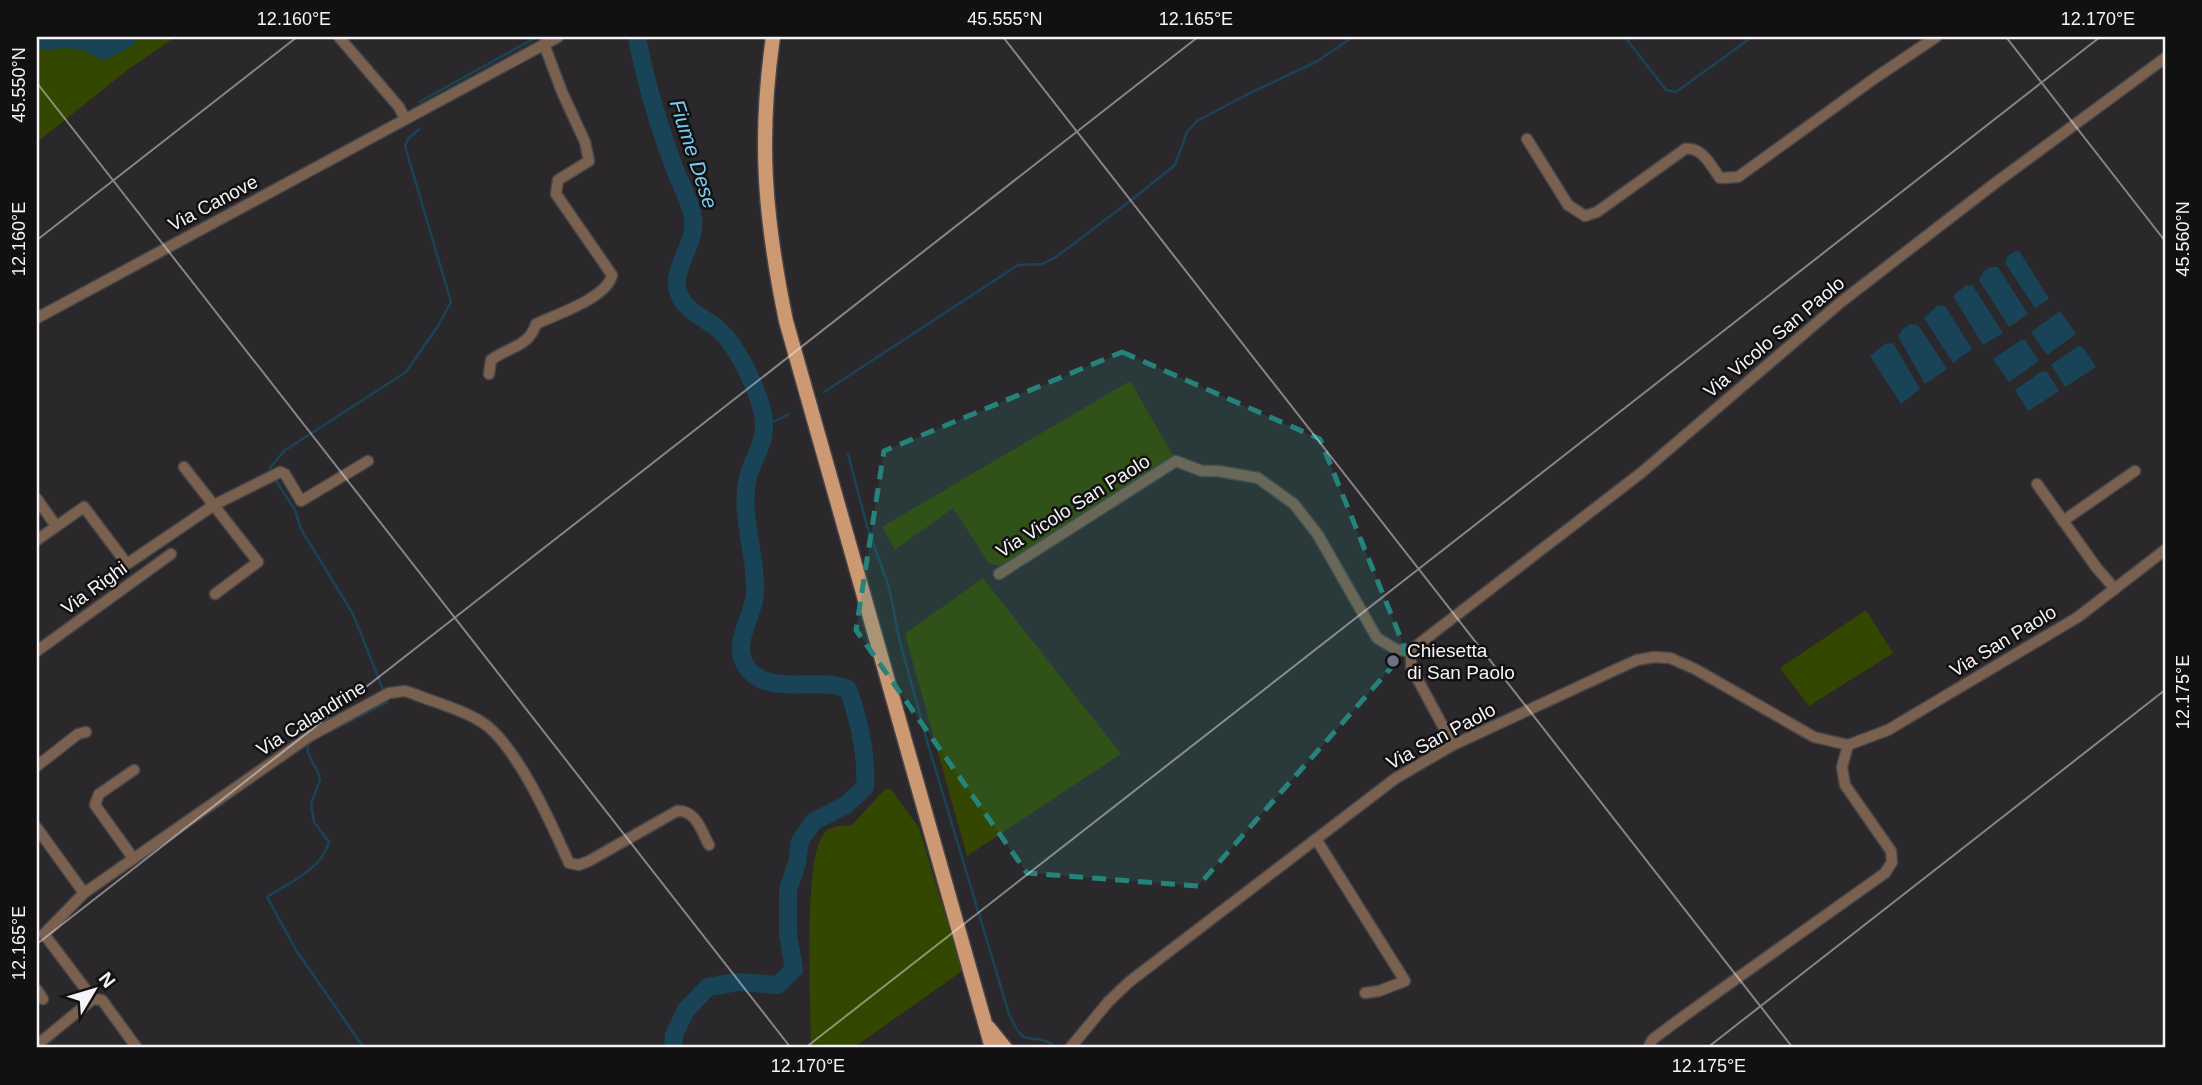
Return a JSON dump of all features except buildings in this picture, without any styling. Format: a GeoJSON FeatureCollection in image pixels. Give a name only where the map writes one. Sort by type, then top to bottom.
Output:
{"type":"FeatureCollection","features":[{"type":"Feature","properties":{"kind":"main road"},"geometry":{"type":"LineString","coordinates":[[773,37],[765,99],[764,181],[772,247],[786,321],[992,1048]]}},
{"type":"Feature","properties":{"kind":"main road"},"geometry":{"type":"LineString","coordinates":[[986,1024],[1005,1048]]}},
{"type":"Feature","properties":{"kind":"street"},"geometry":{"type":"LineString","coordinates":[[341,37],[399,107],[405,119]]}},
{"type":"Feature","properties":{"kind":"street","name":"Via Canove"},"geometry":{"type":"LineString","coordinates":[[37,318],[558,37]]}},
{"type":"Feature","properties":{"kind":"street"},"geometry":{"type":"LineString","coordinates":[[1527,139],[1568,205],[1585,216],[1597,212],[1691,147],[1699,150],[1720,178],[1738,177],[1936,37]]}},
{"type":"Feature","properties":{"kind":"street"},"geometry":{"type":"LineString","coordinates":[[489,374],[491,360],[502,352],[524,344],[536,324],[601,293],[610,283],[612,275],[556,194],[558,180],[589,160],[585,142],[544,44]]}},
{"type":"Feature","properties":{"kind":"street","name":"Via Vicolo San Paolo"},"geometry":{"type":"LineString","coordinates":[[999,574],[1176,461],[1202,471],[1258,478],[1294,504],[1318,535],[1377,638],[1397,650],[1412,650],[1641,473],[1841,302],[1994,184],[2165,58]]}},
{"type":"Feature","properties":{"kind":"street"},"geometry":{"type":"LineString","coordinates":[[127,564],[214,506],[280,472],[285,474],[301,500],[368,461]]}},
{"type":"Feature","properties":{"kind":"street"},"geometry":{"type":"LineString","coordinates":[[184,467],[258,562],[215,594]]}},
{"type":"Feature","properties":{"kind":"street"},"geometry":{"type":"LineString","coordinates":[[2063,521],[2135,471]]}},
{"type":"Feature","properties":{"kind":"street"},"geometry":{"type":"LineString","coordinates":[[2037,484],[2115,589]]}},
{"type":"Feature","properties":{"kind":"street"},"geometry":{"type":"LineString","coordinates":[[37,499],[56,526]]}},
{"type":"Feature","properties":{"kind":"street"},"geometry":{"type":"LineString","coordinates":[[37,540],[84,507],[138,578]]}},
{"type":"Feature","properties":{"kind":"street","name":"Via San Paolo"},"geometry":{"type":"LineString","coordinates":[[1070,1048],[1109,1001],[1129,982],[1396,778],[1453,745],[1637,660],[1670,658],[1696,669],[1814,737],[1849,746],[1900,723],[2078,617],[2165,550]]}},
{"type":"Feature","properties":{"kind":"street","name":"Via Righi"},"geometry":{"type":"LineString","coordinates":[[37,651],[172,554]]}},
{"type":"Feature","properties":{"kind":"street"},"geometry":{"type":"LineString","coordinates":[[1412,650],[1411,667],[1453,745]]}},
{"type":"Feature","properties":{"kind":"street","name":"Via Calandrine"},"geometry":{"type":"LineString","coordinates":[[137,1048],[102,1000],[93,999],[44,934],[84,893],[133,858],[310,736],[384,694],[405,691],[480,720],[499,734],[545,810],[569,863],[589,861],[677,811],[686,810],[693,815],[709,845]]}},
{"type":"Feature","properties":{"kind":"street"},"geometry":{"type":"LineString","coordinates":[[37,766],[78,734],[86,732]]}},
{"type":"Feature","properties":{"kind":"street"},"geometry":{"type":"LineString","coordinates":[[1648,1048],[1653,1039],[1684,1016],[1885,873],[1892,862],[1891,851],[1845,785],[1842,767],[1849,746]]}},
{"type":"Feature","properties":{"kind":"street"},"geometry":{"type":"LineString","coordinates":[[133,858],[95,805],[99,794],[134,770]]}},
{"type":"Feature","properties":{"kind":"street"},"geometry":{"type":"LineString","coordinates":[[38,831],[84,893]]}},
{"type":"Feature","properties":{"kind":"street"},"geometry":{"type":"LineString","coordinates":[[1317,839],[1405,981],[1379,991],[1365,993]]}},
{"type":"Feature","properties":{"kind":"street"},"geometry":{"type":"LineString","coordinates":[[37,1045],[93,999]]}},
{"type":"Feature","properties":{"kind":"highlighted area"},"geometry":{"type":"Polygon","coordinates":[[[1122,352],[1320,439],[1406,651],[1198,886],[1027,873],[856,630],[884,451],[1122,352]]]}},
{"type":"Feature","properties":{"kind":"green space"},"geometry":{"type":"Polygon","coordinates":[[[37,37],[175,37],[126,71],[37,142],[37,37]]]}},
{"type":"Feature","properties":{"kind":"green space"},"geometry":{"type":"Polygon","coordinates":[[[1130,381],[1174,457],[1000,566],[989,563],[953,508],[895,550],[882,527],[1130,381]]]}},
{"type":"Feature","properties":{"kind":"green space"},"geometry":{"type":"Polygon","coordinates":[[[983,578],[1121,754],[967,856],[905,634],[983,578]]]}},
{"type":"Feature","properties":{"kind":"green space"},"geometry":{"type":"Polygon","coordinates":[[[1866,610],[1893,653],[1809,706],[1780,668],[1866,610]]]}},
{"type":"Feature","properties":{"kind":"green space"},"geometry":{"type":"Polygon","coordinates":[[[885,789],[891,789],[919,828],[962,971],[853,1048],[811,1048],[810,904],[817,850],[823,835],[829,829],[852,825],[885,789]]]}},
{"type":"Feature","properties":{"kind":"water"},"geometry":{"type":"Polygon","coordinates":[[[37,37],[141,37],[131,46],[104,61],[83,50],[37,50],[37,37]]]}},
{"type":"Feature","properties":{"kind":"water"},"geometry":{"type":"Polygon","coordinates":[[[2015,251],[2020,252],[2049,299],[2035,308],[2005,263],[2007,257],[2015,251]]]}},
{"type":"Feature","properties":{"kind":"water"},"geometry":{"type":"Polygon","coordinates":[[[1990,267],[1998,267],[2028,314],[2009,327],[1979,280],[1983,272],[1990,267]]]}},
{"type":"Feature","properties":{"kind":"water"},"geometry":{"type":"Polygon","coordinates":[[[1966,285],[1973,286],[2003,333],[1983,345],[1953,296],[1966,285]]]}},
{"type":"Feature","properties":{"kind":"water"},"geometry":{"type":"Polygon","coordinates":[[[1938,305],[1945,306],[1972,349],[1953,363],[1924,318],[1938,305]]]}},
{"type":"Feature","properties":{"kind":"water"},"geometry":{"type":"Polygon","coordinates":[[[2060,311],[2076,334],[2047,355],[2031,332],[2060,311]]]}},
{"type":"Feature","properties":{"kind":"water"},"geometry":{"type":"Polygon","coordinates":[[[1910,324],[1918,325],[1947,369],[1925,384],[1898,336],[1910,324]]]}},
{"type":"Feature","properties":{"kind":"water"},"geometry":{"type":"Polygon","coordinates":[[[2025,340],[2039,361],[2009,382],[1993,359],[2025,340]]]}},
{"type":"Feature","properties":{"kind":"water"},"geometry":{"type":"Polygon","coordinates":[[[1893,343],[1920,389],[1901,404],[1870,356],[1885,344],[1893,343]]]}},
{"type":"Feature","properties":{"kind":"water"},"geometry":{"type":"Polygon","coordinates":[[[2078,346],[2083,347],[2096,367],[2065,387],[2051,365],[2078,346]]]}},
{"type":"Feature","properties":{"kind":"water"},"geometry":{"type":"Polygon","coordinates":[[[2042,371],[2047,372],[2059,391],[2028,411],[2015,390],[2042,371]]]}},
{"type":"Feature","properties":{"kind":"waterway"},"geometry":{"type":"LineString","coordinates":[[419,102],[537,37]]}},
{"type":"Feature","properties":{"kind":"waterway","name":"Fiume Dese"},"geometry":{"type":"LineString","coordinates":[[637,37],[657,117],[693,218],[691,240],[678,271],[678,292],[687,307],[718,329],[734,348],[755,389],[763,417],[762,441],[748,477],[746,492],[755,593],[742,641],[743,660],[756,676],[776,684],[823,684],[848,689],[862,738],[865,762],[865,787],[846,805],[813,822],[800,841],[797,863],[788,890],[788,935],[794,969],[778,985],[738,982],[708,987],[686,1010],[674,1035],[673,1048]]}},
{"type":"Feature","properties":{"kind":"waterway"},"geometry":{"type":"LineString","coordinates":[[824,392],[1018,265],[1042,264],[1056,257],[1175,165],[1187,132],[1197,121],[1316,62],[1353,37]]}},
{"type":"Feature","properties":{"kind":"waterway"},"geometry":{"type":"LineString","coordinates":[[1625,37],[1666,90],[1676,92],[1752,37]]}},
{"type":"Feature","properties":{"kind":"waterway"},"geometry":{"type":"LineString","coordinates":[[272,472],[270,468],[284,451],[406,372],[451,302],[405,146],[408,139],[419,129]]}},
{"type":"Feature","properties":{"kind":"waterway"},"geometry":{"type":"LineString","coordinates":[[765,426],[789,414]]}},
{"type":"Feature","properties":{"kind":"waterway"},"geometry":{"type":"LineString","coordinates":[[848,454],[867,526],[889,587],[899,638],[927,741],[1009,1014],[1023,1036],[1052,1044]]}},
{"type":"Feature","properties":{"kind":"waterway"},"geometry":{"type":"LineString","coordinates":[[276,481],[295,510],[301,529],[353,614],[384,692]]}},
{"type":"Feature","properties":{"kind":"waterway"},"geometry":{"type":"LineString","coordinates":[[329,732],[388,702],[386,698]]}},
{"type":"Feature","properties":{"kind":"waterway"},"geometry":{"type":"LineString","coordinates":[[311,742],[307,751],[320,780],[311,804],[314,822],[329,842],[325,852],[312,868],[267,897],[296,950],[364,1048]]}},
{"type":"Feature","properties":{"kind":"place","name":"Chiesetta di San Paolo"},"geometry":{"type":"Point","coordinates":[1393,661]}}]}
